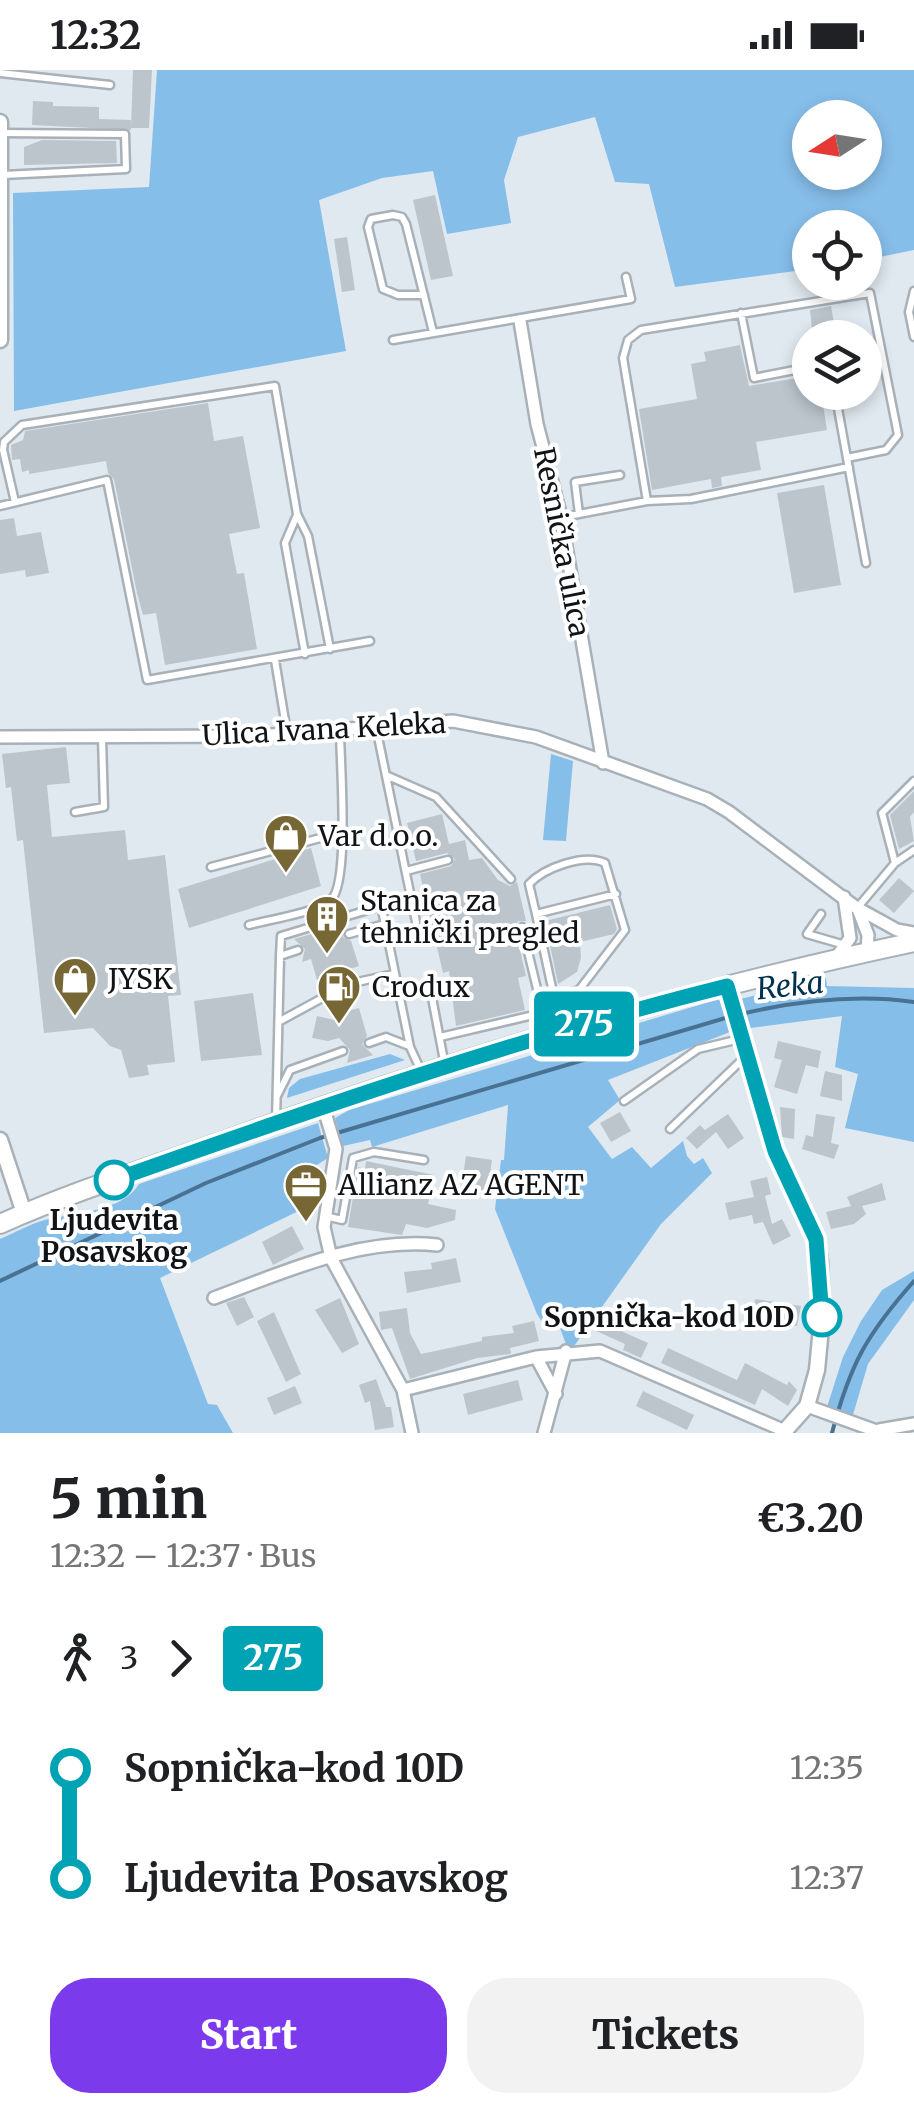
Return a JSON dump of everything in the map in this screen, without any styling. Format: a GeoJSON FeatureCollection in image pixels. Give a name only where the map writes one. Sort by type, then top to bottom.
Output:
{"type":"FeatureCollection","features":[{"type":"Feature","properties":{"kind":"main road"},"geometry":{"type":"LineString","coordinates":[[0,1224],[276,1122],[326,1113],[423,1074],[548,1035],[587,1023],[728,994],[841,952],[867,952],[914,942]]}},
{"type":"Feature","properties":{"kind":"street"},"geometry":{"type":"LineString","coordinates":[[0,122],[0,340]]}},
{"type":"Feature","properties":{"kind":"street","name":"Resnička ulica"},"geometry":{"type":"LineString","coordinates":[[520,321],[533,403],[561,517],[603,763]]}},
{"type":"Feature","properties":{"kind":"street","name":"Ulica Ivana Keleka"},"geometry":{"type":"LineString","coordinates":[[0,737],[286,733],[431,720],[494,726],[715,803],[858,908],[898,930],[914,933]]}},
{"type":"Feature","properties":{"kind":"street"},"geometry":{"type":"LineString","coordinates":[[841,952],[850,938],[844,897]]}},
{"type":"Feature","properties":{"kind":"street"},"geometry":{"type":"LineString","coordinates":[[858,908],[868,934],[867,952]]}},
{"type":"Feature","properties":{"kind":"street"},"geometry":{"type":"LineString","coordinates":[[403,1390],[536,1357],[600,1350],[784,1432],[807,1406],[820,1346],[820,1260],[816,1239],[775,1151],[728,994]]}},
{"type":"Feature","properties":{"kind":"street"},"geometry":{"type":"LineString","coordinates":[[326,1113],[336,1149],[325,1216],[331,1258],[403,1390],[412,1433]]}},
{"type":"Feature","properties":{"kind":"street"},"geometry":{"type":"LineString","coordinates":[[0,1140],[24,1213]]}},
{"type":"Feature","properties":{"kind":"street"},"geometry":{"type":"LineString","coordinates":[[214,1298],[331,1258],[402,1242],[437,1246]]}},
{"type":"Feature","properties":{"kind":"street"},"geometry":{"type":"LineString","coordinates":[[544,1433],[566,1351]]}},
{"type":"Feature","properties":{"kind":"street"},"geometry":{"type":"LineString","coordinates":[[536,1357],[556,1394]]}},
{"type":"Feature","properties":{"kind":"street"},"geometry":{"type":"LineString","coordinates":[[807,1406],[881,1431],[914,1424]]}},
{"type":"Feature","properties":{"kind":"lane"},"geometry":{"type":"LineString","coordinates":[[0,74],[110,85]]}},
{"type":"Feature","properties":{"kind":"lane"},"geometry":{"type":"LineString","coordinates":[[0,133],[125,134],[126,169],[2,175]]}},
{"type":"Feature","properties":{"kind":"lane"},"geometry":{"type":"LineString","coordinates":[[424,294],[398,296],[383,289],[368,226],[371,220],[393,214],[402,217],[424,294],[433,332]]}},
{"type":"Feature","properties":{"kind":"lane"},"geometry":{"type":"LineString","coordinates":[[393,340],[630,299],[626,277]]}},
{"type":"Feature","properties":{"kind":"lane"},"geometry":{"type":"LineString","coordinates":[[914,291],[909,312],[914,337]]}},
{"type":"Feature","properties":{"kind":"lane"},"geometry":{"type":"LineString","coordinates":[[647,501],[624,358],[628,340],[640,330],[870,293],[898,435],[886,450],[847,458]]}},
{"type":"Feature","properties":{"kind":"lane"},"geometry":{"type":"LineString","coordinates":[[742,313],[754,378],[792,371]]}},
{"type":"Feature","properties":{"kind":"lane"},"geometry":{"type":"LineString","coordinates":[[14,502],[3,450],[4,442],[22,425],[275,386],[297,514],[308,536],[330,649]]}},
{"type":"Feature","properties":{"kind":"lane"},"geometry":{"type":"LineString","coordinates":[[838,410],[866,563]]}},
{"type":"Feature","properties":{"kind":"lane"},"geometry":{"type":"LineString","coordinates":[[561,517],[647,501],[691,499],[848,467]]}},
{"type":"Feature","properties":{"kind":"lane"},"geometry":{"type":"LineString","coordinates":[[579,514],[575,482],[620,475]]}},
{"type":"Feature","properties":{"kind":"lane"},"geometry":{"type":"LineString","coordinates":[[0,506],[107,480],[147,680],[370,642]]}},
{"type":"Feature","properties":{"kind":"lane"},"geometry":{"type":"LineString","coordinates":[[297,514],[285,543],[305,654]]}},
{"type":"Feature","properties":{"kind":"lane"},"geometry":{"type":"LineString","coordinates":[[275,660],[286,733]]}},
{"type":"Feature","properties":{"kind":"lane"},"geometry":{"type":"LineString","coordinates":[[375,724],[416,922]]}},
{"type":"Feature","properties":{"kind":"lane"},"geometry":{"type":"LineString","coordinates":[[248,925],[328,903],[338,890],[342,832],[340,728]]}},
{"type":"Feature","properties":{"kind":"lane"},"geometry":{"type":"LineString","coordinates":[[75,812],[104,808],[102,737]]}},
{"type":"Feature","properties":{"kind":"lane"},"geometry":{"type":"LineString","coordinates":[[386,776],[436,798],[511,878]]}},
{"type":"Feature","properties":{"kind":"lane"},"geometry":{"type":"LineString","coordinates":[[895,863],[882,814],[914,781]]}},
{"type":"Feature","properties":{"kind":"lane"},"geometry":{"type":"LineString","coordinates":[[211,866],[342,832]]}},
{"type":"Feature","properties":{"kind":"lane"},"geometry":{"type":"LineString","coordinates":[[858,908],[895,863],[914,850]]}},
{"type":"Feature","properties":{"kind":"lane"},"geometry":{"type":"LineString","coordinates":[[406,871],[448,860]]}},
{"type":"Feature","properties":{"kind":"lane"},"geometry":{"type":"LineString","coordinates":[[600,860],[610,870],[625,930],[579,990],[554,997],[536,914],[529,884],[542,871],[600,860]]}},
{"type":"Feature","properties":{"kind":"lane"},"geometry":{"type":"LineString","coordinates":[[536,914],[616,894]]}},
{"type":"Feature","properties":{"kind":"lane"},"geometry":{"type":"LineString","coordinates":[[276,1122],[281,936],[381,906],[410,1046],[423,1074]]}},
{"type":"Feature","properties":{"kind":"lane"},"geometry":{"type":"LineString","coordinates":[[820,914],[807,934],[841,952]]}},
{"type":"Feature","properties":{"kind":"lane"},"geometry":{"type":"LineString","coordinates":[[349,934],[385,924]]}},
{"type":"Feature","properties":{"kind":"lane"},"geometry":{"type":"LineString","coordinates":[[522,927],[548,1035]]}},
{"type":"Feature","properties":{"kind":"lane"},"geometry":{"type":"LineString","coordinates":[[280,956],[298,950]]}},
{"type":"Feature","properties":{"kind":"lane"},"geometry":{"type":"LineString","coordinates":[[279,1022],[348,984],[394,974]]}},
{"type":"Feature","properties":{"kind":"lane"},"geometry":{"type":"LineString","coordinates":[[429,982],[446,1067]]}},
{"type":"Feature","properties":{"kind":"lane"},"geometry":{"type":"LineString","coordinates":[[579,990],[587,1023]]}},
{"type":"Feature","properties":{"kind":"lane"},"geometry":{"type":"LineString","coordinates":[[440,1037],[542,1013]]}},
{"type":"Feature","properties":{"kind":"lane"},"geometry":{"type":"LineString","coordinates":[[624,1101],[698,1050],[739,1034]]}},
{"type":"Feature","properties":{"kind":"lane"},"geometry":{"type":"LineString","coordinates":[[369,1042],[386,1037],[410,1046]]}},
{"type":"Feature","properties":{"kind":"lane"},"geometry":{"type":"LineString","coordinates":[[274,1102],[290,1070],[343,1051]]}},
{"type":"Feature","properties":{"kind":"lane"},"geometry":{"type":"LineString","coordinates":[[670,1129],[746,1056]]}},
{"type":"Feature","properties":{"kind":"lane"},"geometry":{"type":"LineString","coordinates":[[325,1216],[342,1220],[353,1158],[374,1152],[424,1160]]}},
{"type":"Feature","properties":{"kind":"shaded area"},"geometry":{"type":"Polygon","coordinates":[[[157,70],[914,70],[914,250],[882,257],[882,210],[792,210],[792,271],[675,287],[649,184],[615,182],[595,117],[518,137],[504,180],[511,223],[447,234],[433,171],[382,178],[319,200],[346,351],[14,411],[13,193],[149,187],[157,70]]]}},
{"type":"Feature","properties":{"kind":"shaded area"},"geometry":{"type":"Polygon","coordinates":[[[551,754],[573,761],[566,841],[543,840],[551,754]]]}},
{"type":"Feature","properties":{"kind":"shaded area"},"geometry":{"type":"Polygon","coordinates":[[[826,978],[827,986],[914,988],[914,1142],[845,1128],[858,1074],[835,1067],[842,1016],[743,1029],[736,1000],[826,978]]]}},
{"type":"Feature","properties":{"kind":"shaded area"},"geometry":{"type":"Polygon","coordinates":[[[719,999],[730,1032],[608,1080],[620,1100],[588,1127],[612,1159],[632,1147],[651,1168],[683,1141],[694,1164],[703,1158],[712,1173],[661,1224],[572,1349],[567,1347],[560,1328],[547,1330],[537,1314],[495,1209],[508,1105],[372,1147],[370,1140],[343,1146],[335,1118],[349,1110],[719,999]]]}},
{"type":"Feature","properties":{"kind":"shaded area"},"geometry":{"type":"Polygon","coordinates":[[[390,1054],[405,1060],[287,1098],[289,1088],[300,1079],[390,1054]]]}},
{"type":"Feature","properties":{"kind":"shaded area"},"geometry":{"type":"Polygon","coordinates":[[[318,1123],[328,1158],[293,1180],[298,1198],[307,1207],[160,1278],[208,1404],[217,1405],[233,1433],[0,1433],[0,1239],[46,1219],[112,1205],[139,1184],[318,1123]]]}},
{"type":"Feature","properties":{"kind":"shaded area"},"geometry":{"type":"Polygon","coordinates":[[[914,1271],[914,1300],[868,1364],[852,1418],[827,1407],[843,1357],[861,1321],[882,1290],[914,1271]]]}},
{"type":"Feature","properties":{"kind":"building"},"geometry":{"type":"Polygon","coordinates":[[[133,70],[152,70],[149,128],[131,128],[133,70]]]}},
{"type":"Feature","properties":{"kind":"building"},"geometry":{"type":"Polygon","coordinates":[[[33,101],[53,102],[53,106],[99,107],[99,119],[131,120],[131,130],[32,125],[33,101]]]}},
{"type":"Feature","properties":{"kind":"building"},"geometry":{"type":"Polygon","coordinates":[[[42,140],[116,141],[117,163],[24,165],[24,147],[42,140]]]}},
{"type":"Feature","properties":{"kind":"building"},"geometry":{"type":"Polygon","coordinates":[[[435,195],[453,276],[431,280],[413,200],[435,195]]]}},
{"type":"Feature","properties":{"kind":"building"},"geometry":{"type":"Polygon","coordinates":[[[347,237],[355,290],[342,292],[334,239],[347,237]]]}},
{"type":"Feature","properties":{"kind":"building"},"geometry":{"type":"Polygon","coordinates":[[[831,306],[833,320],[811,320],[810,310],[831,306]]]}},
{"type":"Feature","properties":{"kind":"building"},"geometry":{"type":"Polygon","coordinates":[[[740,345],[749,386],[792,379],[792,410],[824,410],[827,430],[756,442],[761,470],[721,477],[722,486],[712,488],[711,479],[652,490],[639,409],[697,399],[691,364],[706,361],[704,352],[740,345]]]}},
{"type":"Feature","properties":{"kind":"building"},"geometry":{"type":"Polygon","coordinates":[[[208,403],[214,441],[243,436],[260,528],[229,534],[237,574],[244,573],[257,649],[165,665],[156,613],[143,615],[114,479],[108,473],[106,461],[29,474],[29,470],[22,472],[20,459],[12,460],[11,445],[23,440],[25,431],[208,403]]]}},
{"type":"Feature","properties":{"kind":"building"},"geometry":{"type":"Polygon","coordinates":[[[824,485],[841,585],[794,593],[777,493],[824,485]]]}},
{"type":"Feature","properties":{"kind":"building"},"geometry":{"type":"Polygon","coordinates":[[[14,518],[17,536],[41,532],[49,573],[26,577],[25,570],[0,574],[0,520],[14,518]]]}},
{"type":"Feature","properties":{"kind":"building"},"geometry":{"type":"Polygon","coordinates":[[[66,747],[70,783],[47,785],[52,837],[125,830],[128,860],[165,855],[181,995],[168,996],[175,1062],[147,1065],[149,1075],[129,1078],[121,1050],[110,1046],[93,1028],[44,1033],[23,840],[17,841],[11,787],[6,788],[2,754],[66,747]]]}},
{"type":"Feature","properties":{"kind":"building"},"geometry":{"type":"Polygon","coordinates":[[[914,791],[914,812],[910,817],[914,841],[899,849],[890,815],[914,791]]]}},
{"type":"Feature","properties":{"kind":"building"},"geometry":{"type":"Polygon","coordinates":[[[442,814],[449,844],[465,840],[469,860],[482,858],[498,880],[510,886],[517,882],[526,921],[518,921],[515,928],[526,976],[518,978],[525,1010],[456,1026],[449,971],[443,973],[420,874],[451,866],[455,859],[447,853],[416,861],[407,823],[442,814]]]}},
{"type":"Feature","properties":{"kind":"building"},"geometry":{"type":"Polygon","coordinates":[[[311,848],[321,886],[189,928],[178,889],[311,848]]]}},
{"type":"Feature","properties":{"kind":"building"},"geometry":{"type":"Polygon","coordinates":[[[899,878],[914,891],[894,913],[879,900],[899,878]]]}},
{"type":"Feature","properties":{"kind":"building"},"geometry":{"type":"Polygon","coordinates":[[[610,905],[617,929],[614,934],[580,942],[577,972],[558,984],[545,921],[610,905]]]}},
{"type":"Feature","properties":{"kind":"building","name":"Stanica za tehnički pregled"},"geometry":{"type":"Polygon","coordinates":[[[346,924],[343,937],[351,941],[359,966],[317,980],[311,959],[302,962],[305,949],[294,939],[346,924]]]}},
{"type":"Feature","properties":{"kind":"building"},"geometry":{"type":"Polygon","coordinates":[[[253,993],[262,1055],[201,1061],[194,1001],[253,993]]]}},
{"type":"Feature","properties":{"kind":"building","name":"Crodux"},"geometry":{"type":"Polygon","coordinates":[[[359,1008],[367,1036],[362,1044],[373,1055],[347,1063],[350,1050],[339,1038],[312,1038],[317,1016],[339,1021],[338,1014],[359,1008]]]}},
{"type":"Feature","properties":{"kind":"building"},"geometry":{"type":"Polygon","coordinates":[[[778,1041],[821,1051],[818,1068],[806,1065],[797,1094],[774,1087],[782,1060],[774,1058],[778,1041]]]}},
{"type":"Feature","properties":{"kind":"building"},"geometry":{"type":"Polygon","coordinates":[[[825,1071],[842,1075],[842,1101],[820,1096],[825,1071]]]}},
{"type":"Feature","properties":{"kind":"building"},"geometry":{"type":"Polygon","coordinates":[[[780,1107],[795,1109],[794,1139],[782,1137],[780,1107]]]}},
{"type":"Feature","properties":{"kind":"building"},"geometry":{"type":"Polygon","coordinates":[[[620,1112],[631,1131],[611,1142],[600,1123],[620,1112]]]}},
{"type":"Feature","properties":{"kind":"building"},"geometry":{"type":"Polygon","coordinates":[[[728,1114],[744,1138],[728,1149],[716,1132],[697,1149],[686,1138],[700,1125],[705,1130],[728,1114]]]}},
{"type":"Feature","properties":{"kind":"building"},"geometry":{"type":"Polygon","coordinates":[[[816,1114],[835,1117],[831,1143],[839,1145],[834,1159],[802,1149],[806,1135],[813,1137],[816,1114]]]}},
{"type":"Feature","properties":{"kind":"building"},"geometry":{"type":"Polygon","coordinates":[[[466,1156],[492,1160],[487,1195],[461,1190],[466,1156]]]}},
{"type":"Feature","properties":{"kind":"building"},"geometry":{"type":"Polygon","coordinates":[[[366,1161],[434,1175],[428,1204],[456,1210],[455,1220],[427,1228],[406,1224],[402,1235],[348,1227],[358,1167],[365,1169],[366,1161]]]}},
{"type":"Feature","properties":{"kind":"building"},"geometry":{"type":"Polygon","coordinates":[[[767,1177],[771,1194],[765,1196],[772,1224],[782,1219],[791,1236],[773,1245],[763,1222],[754,1224],[752,1215],[729,1220],[725,1203],[754,1197],[750,1181],[767,1177]]]}},
{"type":"Feature","properties":{"kind":"building"},"geometry":{"type":"Polygon","coordinates":[[[882,1183],[886,1200],[862,1206],[866,1214],[854,1224],[831,1229],[826,1212],[851,1206],[847,1197],[882,1183]]]}},
{"type":"Feature","properties":{"kind":"building"},"geometry":{"type":"Polygon","coordinates":[[[292,1226],[304,1249],[273,1265],[262,1242],[292,1226]]]}},
{"type":"Feature","properties":{"kind":"building"},"geometry":{"type":"Polygon","coordinates":[[[456,1258],[461,1282],[407,1293],[404,1272],[432,1269],[431,1263],[456,1258]]]}},
{"type":"Feature","properties":{"kind":"building"},"geometry":{"type":"Polygon","coordinates":[[[244,1297],[254,1317],[237,1326],[226,1303],[244,1297]]]}},
{"type":"Feature","properties":{"kind":"building"},"geometry":{"type":"Polygon","coordinates":[[[340,1298],[359,1344],[342,1353],[315,1310],[340,1298]]]}},
{"type":"Feature","properties":{"kind":"building"},"geometry":{"type":"Polygon","coordinates":[[[755,1299],[801,1306],[797,1326],[752,1321],[755,1299]]]}},
{"type":"Feature","properties":{"kind":"building"},"geometry":{"type":"Polygon","coordinates":[[[407,1308],[410,1333],[421,1354],[482,1341],[482,1337],[514,1333],[512,1326],[534,1321],[539,1341],[510,1348],[511,1354],[477,1358],[410,1379],[392,1328],[381,1330],[379,1312],[407,1308]]]}},
{"type":"Feature","properties":{"kind":"building"},"geometry":{"type":"Polygon","coordinates":[[[274,1312],[301,1374],[286,1382],[257,1321],[274,1312]]]}},
{"type":"Feature","properties":{"kind":"building"},"geometry":{"type":"Polygon","coordinates":[[[603,1316],[621,1324],[619,1330],[648,1343],[641,1358],[623,1350],[625,1344],[596,1331],[603,1316]]]}},
{"type":"Feature","properties":{"kind":"building"},"geometry":{"type":"Polygon","coordinates":[[[668,1348],[737,1380],[745,1363],[787,1385],[789,1381],[797,1390],[788,1406],[762,1389],[755,1405],[661,1363],[668,1348]]]}},
{"type":"Feature","properties":{"kind":"building"},"geometry":{"type":"Polygon","coordinates":[[[376,1379],[386,1407],[391,1407],[394,1427],[375,1430],[370,1401],[365,1403],[359,1385],[376,1379]]]}},
{"type":"Feature","properties":{"kind":"building"},"geometry":{"type":"Polygon","coordinates":[[[518,1380],[523,1400],[468,1415],[463,1394],[518,1380]]]}},
{"type":"Feature","properties":{"kind":"building"},"geometry":{"type":"Polygon","coordinates":[[[295,1386],[302,1403],[274,1415],[267,1398],[295,1386]]]}},
{"type":"Feature","properties":{"kind":"building"},"geometry":{"type":"Polygon","coordinates":[[[643,1391],[694,1415],[687,1430],[636,1406],[643,1391]]]}},
{"type":"Feature","properties":{"kind":"waterway","name":"Reka"},"geometry":{"type":"LineString","coordinates":[[741,1014],[827,1000],[914,1002]]}},
{"type":"Feature","properties":{"kind":"waterway","name":"Reka"},"geometry":{"type":"LineString","coordinates":[[0,1281],[206,1183],[320,1138],[732,1016]]}},
{"type":"Feature","properties":{"kind":"waterway"},"geometry":{"type":"LineString","coordinates":[[832,1433],[862,1351],[914,1281]]}},
{"type":"Feature","properties":{"kind":"bus line","name":"275"},"geometry":{"type":"LineString","coordinates":[[114,1180],[423,1074],[587,1023],[727,986],[775,1151],[816,1239],[822,1317]]}},
{"type":"Feature","properties":{"kind":"place","name":"Var d.o.o."},"geometry":{"type":"Point","coordinates":[286,874]}},
{"type":"Feature","properties":{"kind":"place","name":"Stanica za tehnički pregled"},"geometry":{"type":"Point","coordinates":[327,955]}},
{"type":"Feature","properties":{"kind":"place","name":"JYSK"},"geometry":{"type":"Point","coordinates":[75,1017]}},
{"type":"Feature","properties":{"kind":"place","name":"Crodux"},"geometry":{"type":"Point","coordinates":[339,1025]}},
{"type":"Feature","properties":{"kind":"place","name":"Ljudevita Posavskog"},"geometry":{"type":"Point","coordinates":[114,1180]}},
{"type":"Feature","properties":{"kind":"place","name":"Allianz AZ AGENT"},"geometry":{"type":"Point","coordinates":[306,1223]}},
{"type":"Feature","properties":{"kind":"place","name":"Sopnička-kod 10D"},"geometry":{"type":"Point","coordinates":[822,1317]}}]}
